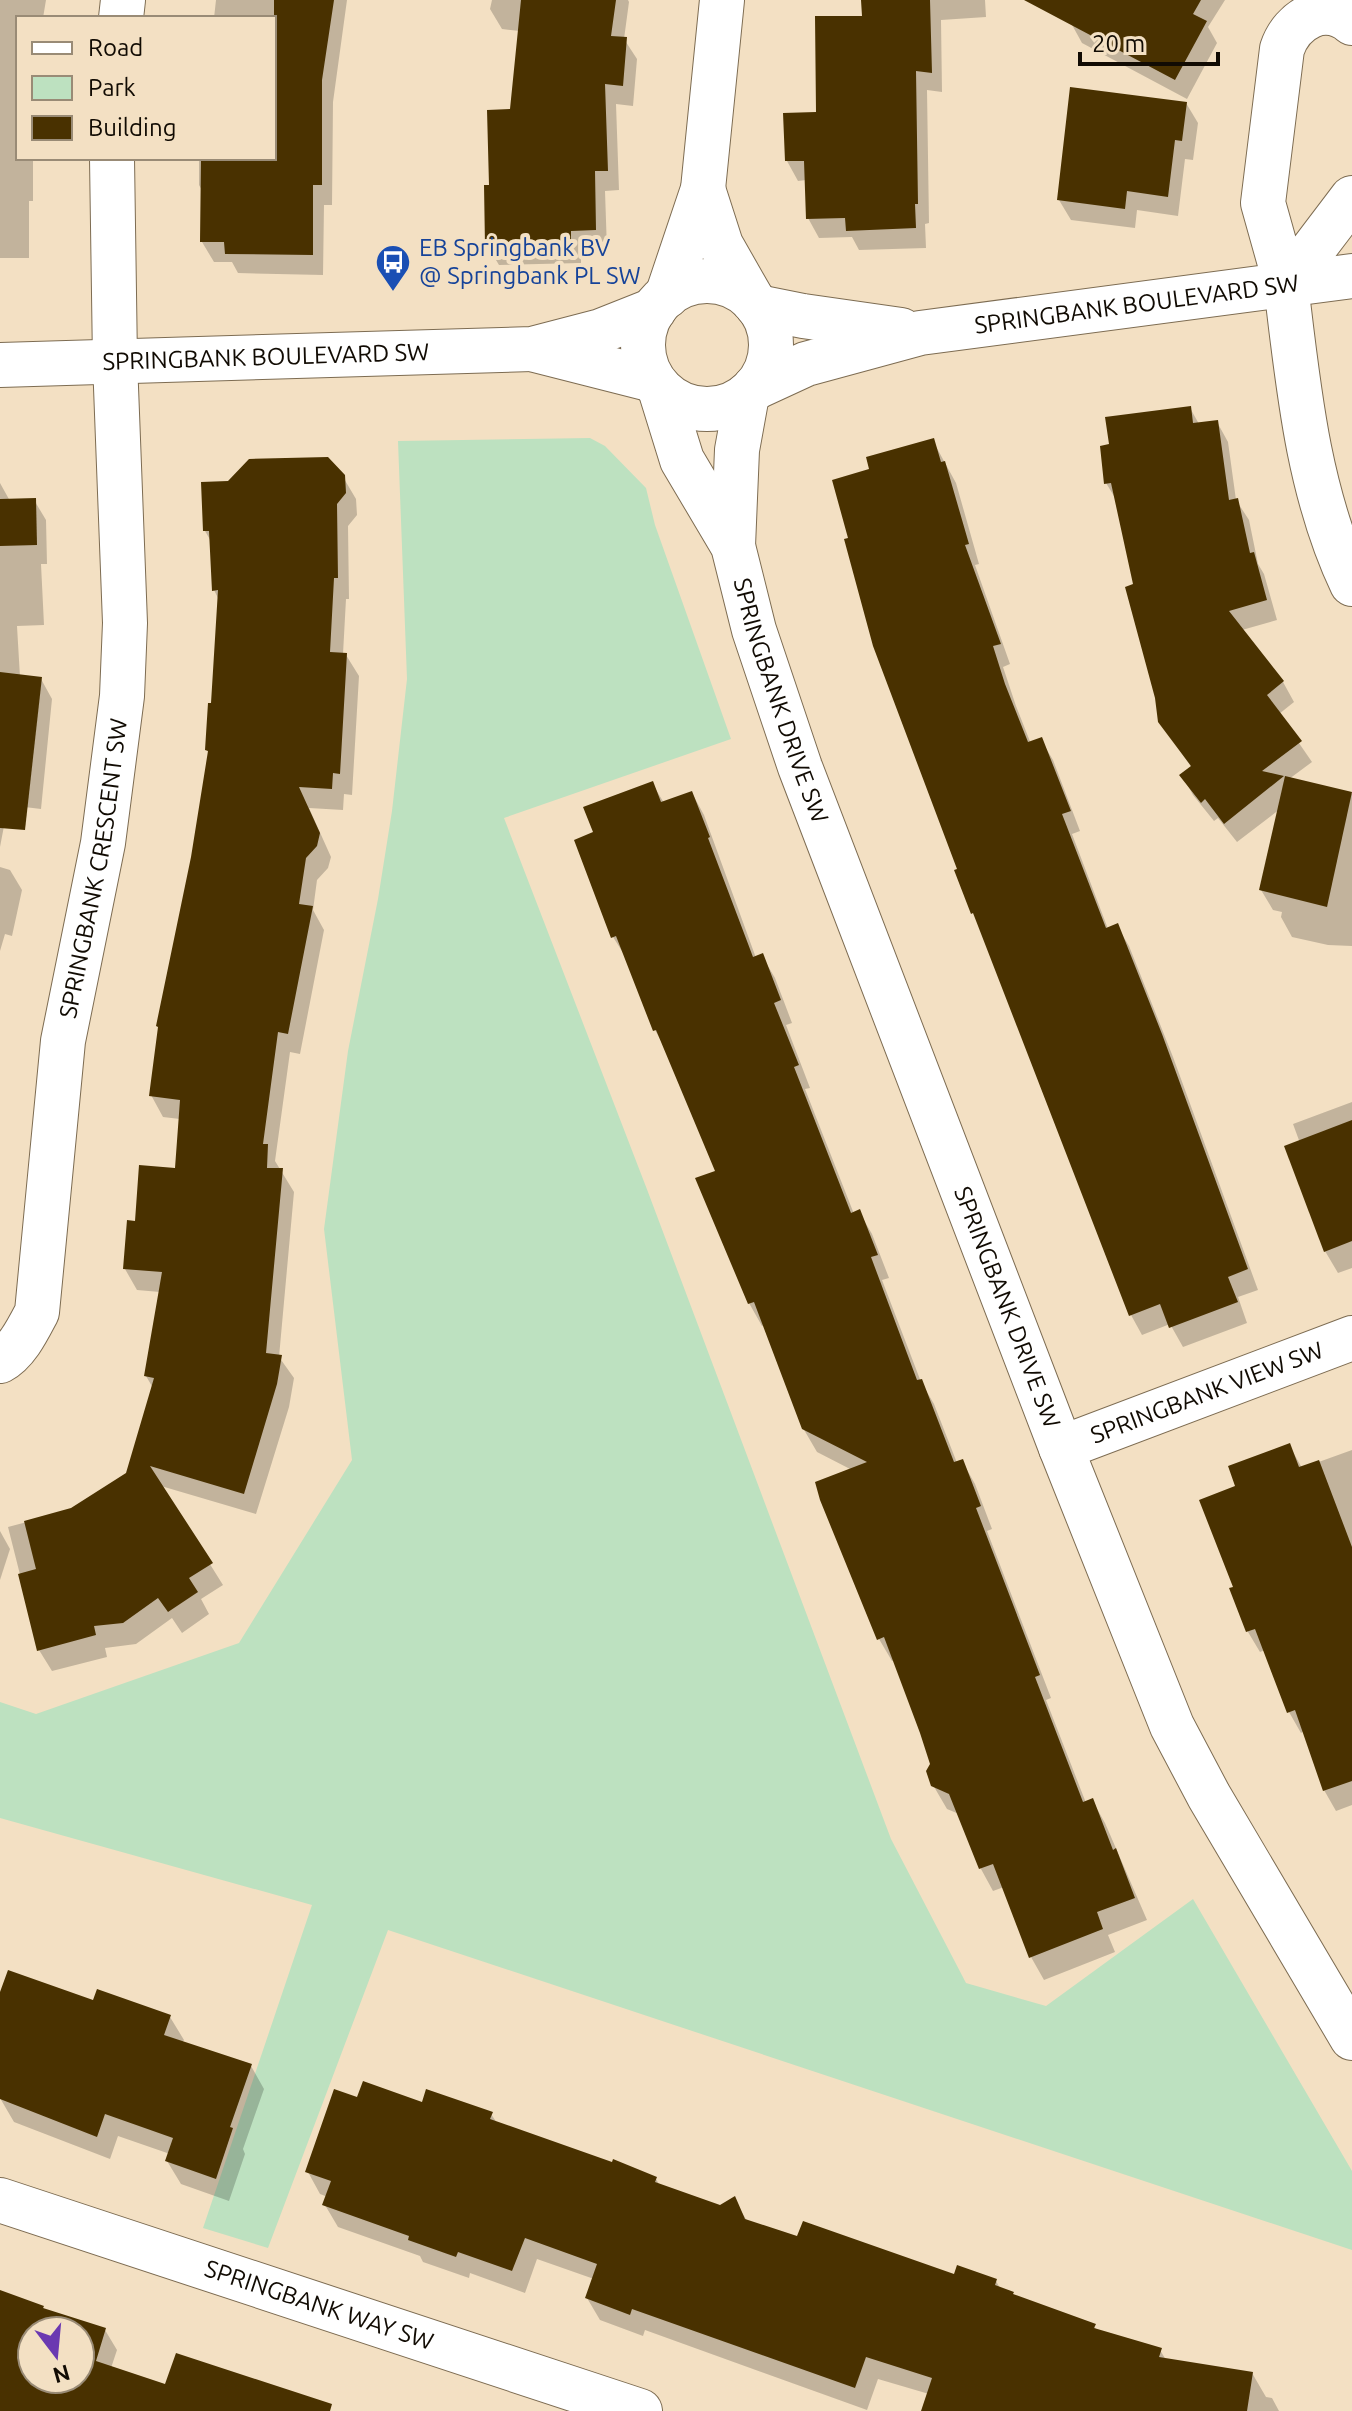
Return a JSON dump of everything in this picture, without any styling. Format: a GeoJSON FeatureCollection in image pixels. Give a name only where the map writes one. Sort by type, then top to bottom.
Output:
{"type":"FeatureCollection","features":[{"type":"Feature","properties":{"kind":"street"},"geometry":{"type":"LineString","coordinates":[[703,189],[721,245],[769,331],[770,357],[765,374],[751,392],[724,406],[699,409],[683,405],[656,384],[644,356],[643,340],[703,189],[722,0]]}},
{"type":"Feature","properties":{"kind":"street"},"geometry":{"type":"LineString","coordinates":[[1352,23],[1332,12],[1318,12],[1294,25],[1286,36],[1263,203],[1286,285],[1302,415],[1325,512],[1352,584]]}},
{"type":"Feature","properties":{"kind":"street","name":"SPRINGBANK CRESCENT SW"},"geometry":{"type":"LineString","coordinates":[[0,1361],[7,1357],[24,1335],[37,1312],[63,1041],[103,843],[122,696],[125,623],[115,361],[112,160]]}},
{"type":"Feature","properties":{"kind":"street"},"geometry":{"type":"LineString","coordinates":[[1286,285],[1352,198]]}},
{"type":"Feature","properties":{"kind":"street","name":"SPRINGBANK BOULEVARD SW"},"geometry":{"type":"LineString","coordinates":[[751,392],[806,364],[920,333],[1352,276]]}},
{"type":"Feature","properties":{"kind":"street"},"geometry":{"type":"LineString","coordinates":[[660,303],[683,286],[701,282],[720,283],[738,290],[756,304]]}},
{"type":"Feature","properties":{"kind":"street","name":"SPRINGBANK BOULEVARD SW"},"geometry":{"type":"LineString","coordinates":[[0,365],[532,349],[601,331],[660,303]]}},
{"type":"Feature","properties":{"kind":"street","name":"SPRINGBANK BOULEVARD SW"},"geometry":{"type":"LineString","coordinates":[[756,304],[803,316],[920,333]]}},
{"type":"Feature","properties":{"kind":"street","name":"SPRINGBANK BOULEVARD SW"},"geometry":{"type":"LineString","coordinates":[[532,349],[656,384]]}},
{"type":"Feature","properties":{"kind":"street","name":"SPRINGBANK DRIVE SW"},"geometry":{"type":"LineString","coordinates":[[656,384],[682,460],[733,546],[762,656],[800,767],[1061,1448],[1172,1726],[1209,1796],[1352,2038]]}},
{"type":"Feature","properties":{"kind":"street","name":"SPRINGBANK DRIVE SW"},"geometry":{"type":"LineString","coordinates":[[733,546],[737,450],[751,392]]}},
{"type":"Feature","properties":{"kind":"street","name":"SPRINGBANK VIEW SW"},"geometry":{"type":"LineString","coordinates":[[1061,1448],[1352,1338]]}},
{"type":"Feature","properties":{"kind":"street","name":"SPRINGBANK WAY SW"},"geometry":{"type":"LineString","coordinates":[[0,2200],[640,2411]]}},
{"type":"Feature","properties":{"kind":"green space"},"geometry":{"type":"Polygon","coordinates":[[[590,438],[605,446],[646,488],[655,525],[731,739],[504,818],[891,1839],[966,1983],[1046,2006],[1193,1899],[1352,2171],[1352,2250],[388,1930],[268,2248],[203,2228],[312,1905],[0,1818],[0,1702],[36,1714],[239,1643],[352,1460],[324,1229],[348,1051],[392,811],[407,679],[398,441],[590,438]]]}},
{"type":"Feature","properties":{"kind":"building"},"geometry":{"type":"Polygon","coordinates":[[[274,0],[334,0],[322,80],[322,185],[313,185],[313,255],[225,254],[224,242],[200,242],[201,160],[276,160],[274,0]]]}},
{"type":"Feature","properties":{"kind":"building"},"geometry":{"type":"Polygon","coordinates":[[[521,0],[616,0],[611,36],[627,37],[623,86],[605,84],[608,171],[595,171],[596,230],[571,231],[571,243],[485,246],[484,185],[489,185],[487,110],[510,109],[521,0]]]}},
{"type":"Feature","properties":{"kind":"building"},"geometry":{"type":"Polygon","coordinates":[[[861,0],[930,0],[932,73],[916,71],[916,228],[846,231],[845,218],[806,219],[804,161],[785,161],[783,113],[816,112],[815,16],[862,16],[861,0]]]}},
{"type":"Feature","properties":{"kind":"building"},"geometry":{"type":"Polygon","coordinates":[[[1024,0],[1201,0],[1193,14],[1207,21],[1175,80],[1024,0]]]}},
{"type":"Feature","properties":{"kind":"building"},"geometry":{"type":"Polygon","coordinates":[[[1070,87],[1187,102],[1182,141],[1175,140],[1168,197],[1127,191],[1125,209],[1057,200],[1070,87]]]}},
{"type":"Feature","properties":{"kind":"building"},"geometry":{"type":"Polygon","coordinates":[[[1191,406],[1193,423],[1218,420],[1229,500],[1238,498],[1250,553],[1254,552],[1267,600],[1229,611],[1284,681],[1267,695],[1302,741],[1262,771],[1284,776],[1224,824],[1205,799],[1201,803],[1179,775],[1191,766],[1158,722],[1155,698],[1125,587],[1133,584],[1111,483],[1104,484],[1100,446],[1109,444],[1105,417],[1191,406]]]}},
{"type":"Feature","properties":{"kind":"building"},"geometry":{"type":"Polygon","coordinates":[[[934,438],[941,462],[945,461],[969,544],[965,545],[1001,644],[993,646],[1005,684],[1028,742],[1042,737],[1071,811],[1062,814],[1106,928],[1118,923],[1248,1269],[1228,1277],[1238,1302],[1169,1328],[1160,1304],[1129,1316],[954,870],[957,869],[873,646],[844,539],[848,538],[832,480],[869,469],[866,457],[934,438]]]}},
{"type":"Feature","properties":{"kind":"building"},"geometry":{"type":"Polygon","coordinates":[[[328,457],[345,475],[346,493],[337,504],[338,578],[334,578],[330,652],[347,653],[340,774],[333,773],[332,789],[299,787],[320,833],[317,846],[306,858],[299,904],[313,906],[288,1034],[278,1032],[263,1144],[268,1144],[267,1168],[283,1168],[266,1353],[282,1355],[277,1384],[244,1494],[150,1466],[213,1563],[189,1578],[198,1592],[168,1612],[158,1598],[123,1623],[94,1626],[96,1635],[37,1651],[18,1574],[36,1569],[24,1521],[71,1508],[126,1473],[154,1378],[144,1376],[162,1272],[123,1269],[127,1220],[135,1221],[139,1165],[175,1168],[180,1100],[149,1096],[156,1026],[191,857],[208,751],[205,750],[218,590],[212,591],[209,531],[203,531],[201,482],[228,481],[249,459],[328,457]]]}},
{"type":"Feature","properties":{"kind":"building"},"geometry":{"type":"Polygon","coordinates":[[[36,498],[37,545],[0,546],[0,499],[36,498]]]}},
{"type":"Feature","properties":{"kind":"building"},"geometry":{"type":"Polygon","coordinates":[[[0,672],[42,677],[25,830],[0,828],[0,672]]]}},
{"type":"Feature","properties":{"kind":"building"},"geometry":{"type":"Polygon","coordinates":[[[1285,776],[1352,792],[1327,907],[1259,890],[1285,776]]]}},
{"type":"Feature","properties":{"kind":"building"},"geometry":{"type":"Polygon","coordinates":[[[653,781],[661,802],[692,791],[753,957],[763,953],[781,1000],[774,1003],[799,1065],[794,1067],[851,1213],[860,1209],[878,1255],[871,1257],[917,1380],[922,1379],[954,1462],[963,1459],[981,1506],[976,1508],[1040,1675],[1035,1677],[1083,1802],[1093,1798],[1135,1898],[1097,1912],[1103,1929],[1029,1958],[993,1864],[979,1869],[949,1794],[931,1786],[926,1771],[930,1764],[884,1637],[877,1640],[820,1500],[815,1482],[867,1462],[802,1429],[754,1302],[748,1304],[695,1178],[715,1171],[656,1030],[653,1031],[616,936],[611,938],[574,840],[593,832],[583,807],[653,781]]]}},
{"type":"Feature","properties":{"kind":"building"},"geometry":{"type":"Polygon","coordinates":[[[1352,1120],[1352,1241],[1324,1252],[1284,1146],[1352,1120]]]}},
{"type":"Feature","properties":{"kind":"building"},"geometry":{"type":"Polygon","coordinates":[[[1290,1443],[1299,1467],[1319,1460],[1352,1547],[1352,1781],[1323,1791],[1295,1710],[1287,1713],[1255,1629],[1246,1632],[1229,1588],[1233,1587],[1199,1500],[1235,1486],[1228,1466],[1290,1443]]]}},
{"type":"Feature","properties":{"kind":"building"},"geometry":{"type":"Polygon","coordinates":[[[8,1970],[93,2000],[97,1989],[171,2015],[164,2035],[252,2064],[216,2179],[165,2161],[173,2138],[105,2114],[97,2137],[0,2099],[0,1992],[8,1970]]]}},
{"type":"Feature","properties":{"kind":"building"},"geometry":{"type":"Polygon","coordinates":[[[363,2081],[422,2102],[426,2089],[493,2112],[490,2119],[612,2162],[613,2159],[657,2177],[655,2182],[720,2205],[735,2196],[745,2219],[797,2236],[803,2221],[954,2274],[957,2265],[997,2279],[995,2285],[1013,2294],[1096,2324],[1094,2328],[1162,2348],[1159,2357],[1253,2372],[1247,2411],[921,2411],[932,2378],[866,2357],[855,2388],[632,2309],[630,2315],[585,2298],[597,2264],[525,2238],[512,2271],[458,2252],[456,2257],[408,2240],[409,2236],[322,2205],[331,2181],[305,2172],[334,2089],[357,2097],[363,2081]]]}},
{"type":"Feature","properties":{"kind":"building"},"geometry":{"type":"Polygon","coordinates":[[[0,2290],[65,2315],[16,2315],[16,2395],[96,2395],[96,2361],[165,2384],[176,2353],[332,2404],[330,2411],[0,2411],[0,2290]]]}},
{"type":"Feature","properties":{"kind":"building"},"geometry":{"type":"Polygon","coordinates":[[[96,2325],[106,2328],[96,2361],[96,2325]]]}},
{"type":"Feature","properties":{"kind":"place","name":"EB Springbank BV @ Springbank PL SW"},"geometry":{"type":"Point","coordinates":[393,293]}}]}
